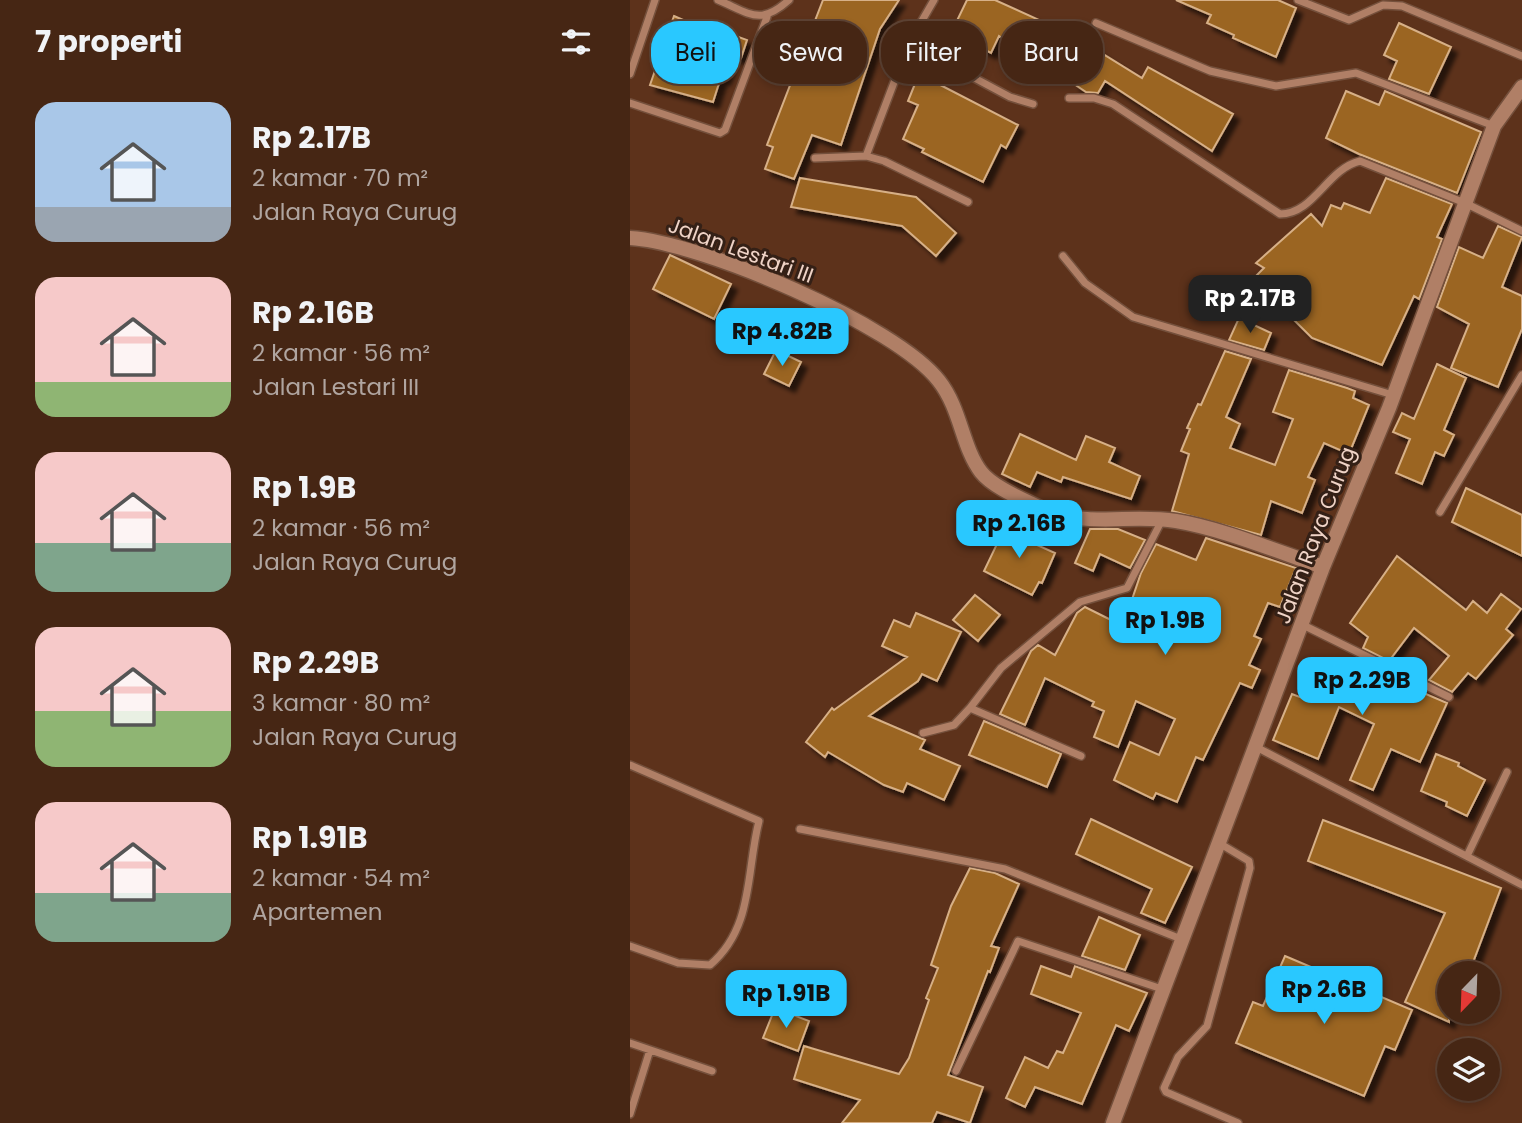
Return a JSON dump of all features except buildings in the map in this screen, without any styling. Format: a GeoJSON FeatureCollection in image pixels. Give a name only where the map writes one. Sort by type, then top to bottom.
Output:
{"type":"FeatureCollection","features":[{"type":"Feature","properties":{"kind":"main road","name":"Jalan Raya Curug"},"geometry":{"type":"LineString","coordinates":[[1113,1123],[1323,567],[1393,395],[1494,126],[1522,86]]}},
{"type":"Feature","properties":{"kind":"main road","name":"Jalan Lestari III"},"geometry":{"type":"LineString","coordinates":[[630,238],[680,245],[825,304],[890,341],[923,364],[949,394],[981,473],[1033,505],[1094,522],[1162,520],[1189,525],[1323,567]]}},
{"type":"Feature","properties":{"kind":"street"},"geometry":{"type":"LineString","coordinates":[[630,74],[655,0]]}},
{"type":"Feature","properties":{"kind":"street"},"geometry":{"type":"LineString","coordinates":[[718,0],[758,18],[766,17],[789,0]]}},
{"type":"Feature","properties":{"kind":"street"},"geometry":{"type":"LineString","coordinates":[[921,21],[933,0]]}},
{"type":"Feature","properties":{"kind":"street"},"geometry":{"type":"LineString","coordinates":[[1298,0],[1349,20],[1383,5],[1402,6],[1522,56]]}},
{"type":"Feature","properties":{"kind":"street"},"geometry":{"type":"LineString","coordinates":[[630,103],[720,134],[725,130],[766,17]]}},
{"type":"Feature","properties":{"kind":"street"},"geometry":{"type":"LineString","coordinates":[[1103,26],[1210,71],[1276,86],[1356,73],[1494,126]]}},
{"type":"Feature","properties":{"kind":"street"},"geometry":{"type":"LineString","coordinates":[[866,156],[893,84]]}},
{"type":"Feature","properties":{"kind":"street"},"geometry":{"type":"LineString","coordinates":[[986,84],[1010,97],[1033,104]]}},
{"type":"Feature","properties":{"kind":"street"},"geometry":{"type":"LineString","coordinates":[[1069,98],[1094,98],[1113,104],[1280,214],[1290,214],[1301,208],[1345,164],[1360,161],[1465,203],[1522,231]]}},
{"type":"Feature","properties":{"kind":"street"},"geometry":{"type":"LineString","coordinates":[[815,158],[866,156],[884,161],[968,202]]}},
{"type":"Feature","properties":{"kind":"street"},"geometry":{"type":"LineString","coordinates":[[1063,256],[1085,283],[1133,317],[1393,395]]}},
{"type":"Feature","properties":{"kind":"street"},"geometry":{"type":"LineString","coordinates":[[1440,512],[1522,375]]}},
{"type":"Feature","properties":{"kind":"street"},"geometry":{"type":"LineString","coordinates":[[923,733],[954,725],[1001,668],[1080,602],[1126,588],[1162,520]]}},
{"type":"Feature","properties":{"kind":"street"},"geometry":{"type":"LineString","coordinates":[[1303,625],[1449,697]]}},
{"type":"Feature","properties":{"kind":"street"},"geometry":{"type":"LineString","coordinates":[[970,708],[1082,756]]}},
{"type":"Feature","properties":{"kind":"street"},"geometry":{"type":"LineString","coordinates":[[1256,747],[1522,885]]}},
{"type":"Feature","properties":{"kind":"street"},"geometry":{"type":"LineString","coordinates":[[630,765],[759,821],[739,928],[725,953],[710,965],[678,963],[630,946]]}},
{"type":"Feature","properties":{"kind":"street"},"geometry":{"type":"LineString","coordinates":[[1467,856],[1507,772]]}},
{"type":"Feature","properties":{"kind":"street"},"geometry":{"type":"LineString","coordinates":[[800,829],[1006,869],[1181,939]]}},
{"type":"Feature","properties":{"kind":"street"},"geometry":{"type":"LineString","coordinates":[[1219,843],[1249,861],[1250,868],[1207,1026],[1178,1057],[1164,1088],[1166,1092],[1238,1123]]}},
{"type":"Feature","properties":{"kind":"street"},"geometry":{"type":"LineString","coordinates":[[956,1071],[1018,941],[1163,989]]}},
{"type":"Feature","properties":{"kind":"street"},"geometry":{"type":"LineString","coordinates":[[630,1043],[712,1071]]}},
{"type":"Feature","properties":{"kind":"street"},"geometry":{"type":"LineString","coordinates":[[630,1114],[650,1050]]}}]}
